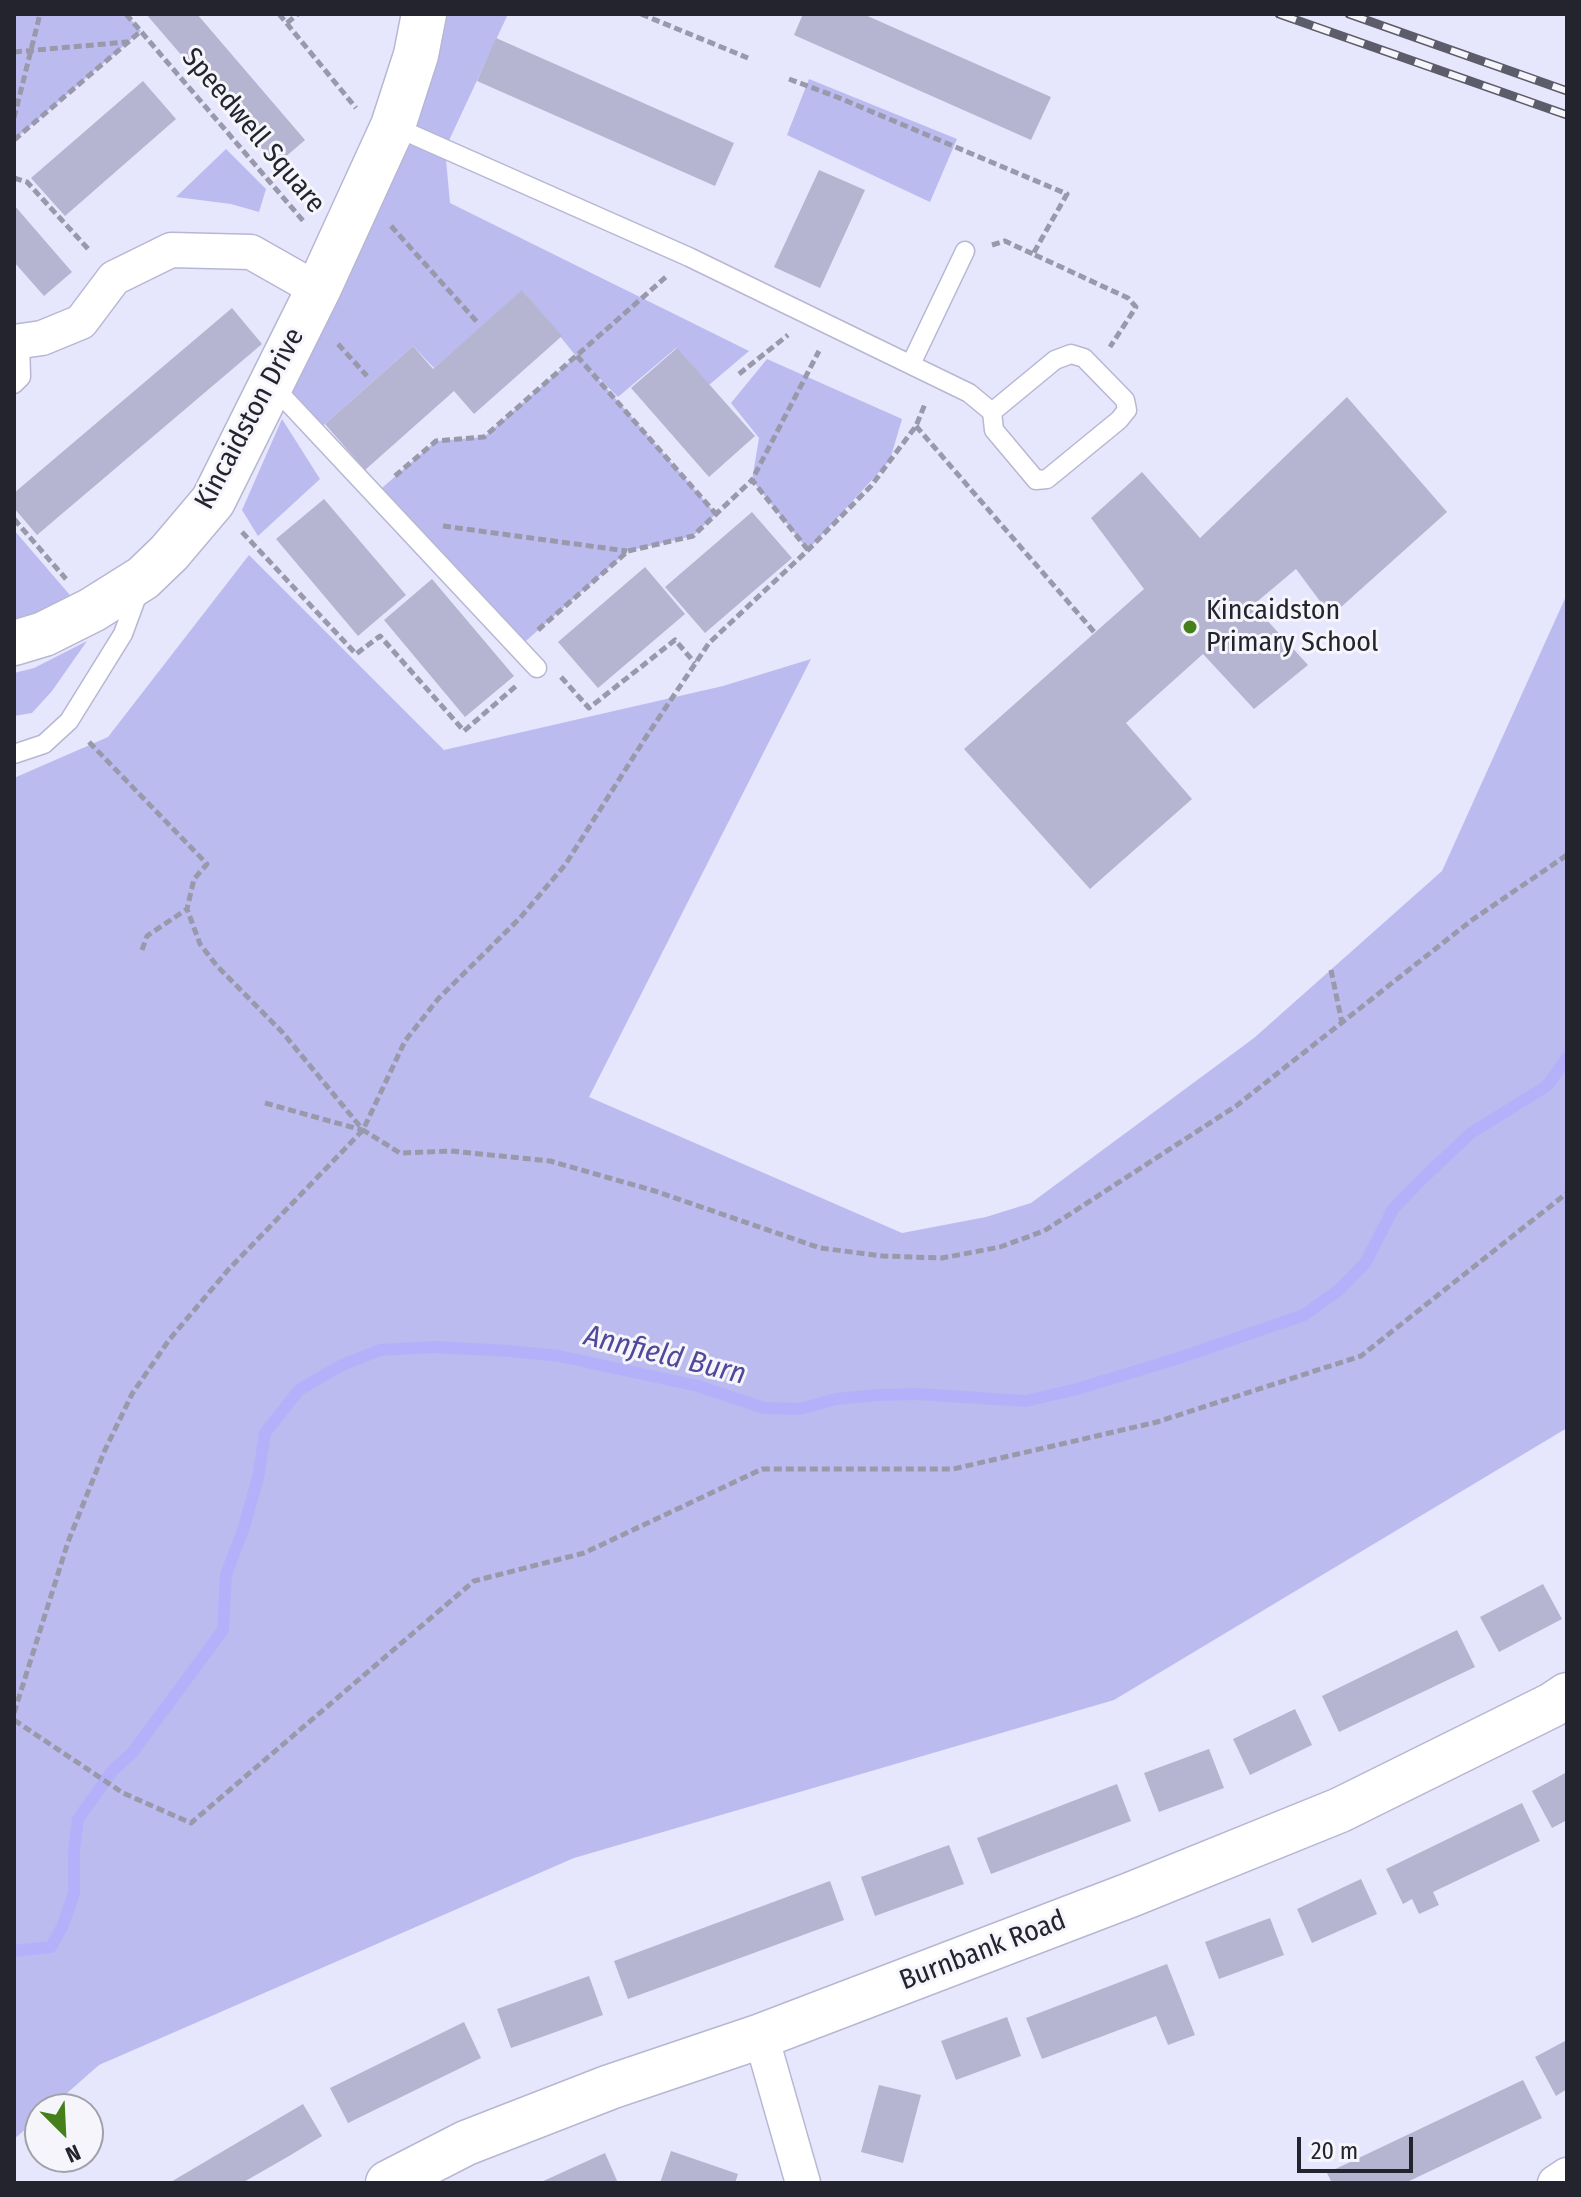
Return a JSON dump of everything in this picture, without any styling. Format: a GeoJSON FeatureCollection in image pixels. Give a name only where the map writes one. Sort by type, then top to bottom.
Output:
{"type":"FeatureCollection","features":[{"type":"Feature","properties":{"kind":"street","name":"Kincaidston Drive"},"geometry":{"type":"LineString","coordinates":[[14,643],[44,634],[92,610],[143,578],[169,553],[213,501],[326,273],[389,135],[416,55],[424,14]]}},
{"type":"Feature","properties":{"kind":"street"},"geometry":{"type":"LineString","coordinates":[[17,341],[42,338],[81,322],[114,278],[171,250],[251,252],[326,273]]}},
{"type":"Feature","properties":{"kind":"street","name":"Burnbank Road"},"geometry":{"type":"LineString","coordinates":[[388,2183],[466,2143],[610,2087],[761,2036],[1115,1901],[1340,1810],[1567,1695]]}},
{"type":"Feature","properties":{"kind":"street"},"geometry":{"type":"LineString","coordinates":[[761,2036],[803,2183]]}},
{"type":"Feature","properties":{"kind":"street"},"geometry":{"type":"LineString","coordinates":[[1555,2183],[1567,2175]]}},
{"type":"Feature","properties":{"kind":"lane"},"geometry":{"type":"LineString","coordinates":[[389,135],[689,257],[969,393],[992,412],[994,430],[1036,480],[1047,479],[1127,410],[1125,400],[1095,369],[1084,358],[1071,354],[1055,360],[992,412]]}},
{"type":"Feature","properties":{"kind":"lane"},"geometry":{"type":"LineString","coordinates":[[911,364],[965,251]]}},
{"type":"Feature","properties":{"kind":"lane"},"geometry":{"type":"LineString","coordinates":[[14,384],[21,377],[17,341]]}},
{"type":"Feature","properties":{"kind":"lane"},"geometry":{"type":"LineString","coordinates":[[271,384],[537,668]]}},
{"type":"Feature","properties":{"kind":"lane"},"geometry":{"type":"LineString","coordinates":[[14,754],[44,744],[69,721],[123,634],[143,578]]}},
{"type":"Feature","properties":{"kind":"path"},"geometry":{"type":"LineString","coordinates":[[14,118],[40,14]]}},
{"type":"Feature","properties":{"kind":"path","name":"Speedwell Square"},"geometry":{"type":"LineString","coordinates":[[126,14],[326,273]]}},
{"type":"Feature","properties":{"kind":"path"},"geometry":{"type":"LineString","coordinates":[[279,14],[389,135]]}},
{"type":"Feature","properties":{"kind":"path"},"geometry":{"type":"LineString","coordinates":[[287,23],[298,14]]}},
{"type":"Feature","properties":{"kind":"path"},"geometry":{"type":"LineString","coordinates":[[641,14],[748,58]]}},
{"type":"Feature","properties":{"kind":"path"},"geometry":{"type":"LineString","coordinates":[[14,140],[141,31]]}},
{"type":"Feature","properties":{"kind":"path"},"geometry":{"type":"LineString","coordinates":[[14,52],[128,42]]}},
{"type":"Feature","properties":{"kind":"path"},"geometry":{"type":"LineString","coordinates":[[789,79],[1067,194],[1033,254],[1036,255]]}},
{"type":"Feature","properties":{"kind":"path"},"geometry":{"type":"LineString","coordinates":[[14,178],[27,182],[114,278]]}},
{"type":"Feature","properties":{"kind":"path"},"geometry":{"type":"LineString","coordinates":[[362,193],[478,323]]}},
{"type":"Feature","properties":{"kind":"path"},"geometry":{"type":"LineString","coordinates":[[965,251],[1005,241],[1128,298],[1136,307],[1095,369]]}},
{"type":"Feature","properties":{"kind":"path"},"geometry":{"type":"LineString","coordinates":[[375,494],[436,441],[484,437],[689,257]]}},
{"type":"Feature","properties":{"kind":"path"},"geometry":{"type":"LineString","coordinates":[[739,374],[812,316]]}},
{"type":"Feature","properties":{"kind":"path"},"geometry":{"type":"LineString","coordinates":[[400,521],[628,551],[693,536],[752,480],[832,326]]}},
{"type":"Feature","properties":{"kind":"path"},"geometry":{"type":"LineString","coordinates":[[577,356],[716,514]]}},
{"type":"Feature","properties":{"kind":"path"},"geometry":{"type":"LineString","coordinates":[[14,1713],[68,1542],[104,1452],[132,1394],[169,1340],[228,1270],[363,1130],[405,1041],[438,999],[520,918],[565,865],[709,643],[871,486],[916,426],[937,377]]}},
{"type":"Feature","properties":{"kind":"path"},"geometry":{"type":"LineString","coordinates":[[916,426],[1095,633]]}},
{"type":"Feature","properties":{"kind":"path"},"geometry":{"type":"LineString","coordinates":[[752,480],[808,550]]}},
{"type":"Feature","properties":{"kind":"path"},"geometry":{"type":"LineString","coordinates":[[213,501],[356,654],[380,636],[464,731],[546,660],[589,708],[675,640],[695,663]]}},
{"type":"Feature","properties":{"kind":"path"},"geometry":{"type":"LineString","coordinates":[[14,519],[92,610]]}},
{"type":"Feature","properties":{"kind":"path"},"geometry":{"type":"LineString","coordinates":[[519,647],[628,551]]}},
{"type":"Feature","properties":{"kind":"path"},"geometry":{"type":"LineString","coordinates":[[69,721],[207,864],[194,879],[187,909],[200,944],[217,966],[283,1033],[363,1130]]}},
{"type":"Feature","properties":{"kind":"path"},"geometry":{"type":"LineString","coordinates":[[265,1103],[363,1130],[400,1153],[451,1151],[550,1161],[655,1191],[820,1248],[883,1256],[942,1258],[1000,1247],[1044,1231],[1236,1106],[1472,920],[1567,855]]}},
{"type":"Feature","properties":{"kind":"path"},"geometry":{"type":"LineString","coordinates":[[142,950],[147,936],[187,909]]}},
{"type":"Feature","properties":{"kind":"path"},"geometry":{"type":"LineString","coordinates":[[1331,970],[1342,1023]]}},
{"type":"Feature","properties":{"kind":"path"},"geometry":{"type":"LineString","coordinates":[[14,1720],[123,1793],[191,1823],[474,1581],[584,1553],[762,1469],[953,1469],[1157,1422],[1361,1356],[1567,1193]]}},
{"type":"Feature","properties":{"kind":"shaded area"},"geometry":{"type":"Polygon","coordinates":[[[14,14],[126,14],[141,31],[14,140],[14,14]]]}},
{"type":"Feature","properties":{"kind":"shaded area"},"geometry":{"type":"Polygon","coordinates":[[[424,14],[508,14],[445,149],[450,203],[749,351],[709,385],[676,348],[618,397],[589,368],[716,514],[693,536],[628,551],[519,647],[375,494],[436,441],[484,437],[576,356],[523,291],[434,368],[413,346],[315,430],[271,384],[424,14]]]}},
{"type":"Feature","properties":{"kind":"shaded area"},"geometry":{"type":"Polygon","coordinates":[[[809,79],[957,139],[930,202],[787,135],[809,79]]]}},
{"type":"Feature","properties":{"kind":"shaded area"},"geometry":{"type":"Polygon","coordinates":[[[226,149],[266,189],[259,212],[231,204],[176,197],[226,149]]]}},
{"type":"Feature","properties":{"kind":"shaded area"},"geometry":{"type":"Polygon","coordinates":[[[767,359],[902,419],[890,460],[808,550],[752,480],[759,438],[731,403],[767,359]]]}},
{"type":"Feature","properties":{"kind":"shaded area"},"geometry":{"type":"Polygon","coordinates":[[[282,419],[320,479],[258,536],[242,510],[282,419]]]}},
{"type":"Feature","properties":{"kind":"shaded area"},"geometry":{"type":"Polygon","coordinates":[[[14,530],[75,601],[14,629],[14,530]]]}},
{"type":"Feature","properties":{"kind":"shaded area"},"geometry":{"type":"Polygon","coordinates":[[[249,555],[444,750],[723,686],[811,659],[589,1097],[902,1233],[986,1217],[1031,1203],[1254,1038],[1442,871],[1567,594],[1567,1428],[1114,1700],[574,1858],[99,2065],[67,2093],[24,2093],[24,2131],[14,2139],[14,778],[108,737],[249,555]]]}},
{"type":"Feature","properties":{"kind":"shaded area"},"geometry":{"type":"Polygon","coordinates":[[[87,641],[52,691],[32,713],[14,716],[14,673],[34,668],[87,641]]]}},
{"type":"Feature","properties":{"kind":"building"},"geometry":{"type":"Polygon","coordinates":[[[146,14],[197,14],[305,140],[276,165],[146,14]]]}},
{"type":"Feature","properties":{"kind":"building"},"geometry":{"type":"Polygon","coordinates":[[[803,14],[863,14],[1051,97],[1031,140],[794,35],[803,14]]]}},
{"type":"Feature","properties":{"kind":"building"},"geometry":{"type":"Polygon","coordinates":[[[496,38],[734,143],[715,186],[477,81],[496,38]]]}},
{"type":"Feature","properties":{"kind":"building"},"geometry":{"type":"Polygon","coordinates":[[[143,81],[176,119],[65,216],[31,178],[143,81]]]}},
{"type":"Feature","properties":{"kind":"building"},"geometry":{"type":"Polygon","coordinates":[[[819,170],[865,190],[820,288],[774,267],[819,170]]]}},
{"type":"Feature","properties":{"kind":"building"},"geometry":{"type":"Polygon","coordinates":[[[14,205],[72,272],[44,296],[14,262],[14,205]]]}},
{"type":"Feature","properties":{"kind":"building"},"geometry":{"type":"Polygon","coordinates":[[[522,290],[562,336],[474,414],[454,391],[365,470],[325,424],[413,346],[433,369],[522,290]]]}},
{"type":"Feature","properties":{"kind":"building"},"geometry":{"type":"Polygon","coordinates":[[[232,308],[262,344],[37,535],[14,508],[14,493],[232,308]]]}},
{"type":"Feature","properties":{"kind":"building"},"geometry":{"type":"Polygon","coordinates":[[[677,348],[755,436],[709,477],[631,388],[677,348]]]}},
{"type":"Feature","properties":{"kind":"building"},"geometry":{"type":"Polygon","coordinates":[[[1347,397],[1447,512],[1331,616],[1296,569],[1253,605],[1308,665],[1254,709],[1203,654],[1126,723],[1192,799],[1090,889],[964,749],[1144,589],[1091,518],[1142,472],[1200,538],[1347,397]]]}},
{"type":"Feature","properties":{"kind":"building"},"geometry":{"type":"Polygon","coordinates":[[[324,499],[406,595],[358,636],[276,539],[324,499]]]}},
{"type":"Feature","properties":{"kind":"building"},"geometry":{"type":"Polygon","coordinates":[[[752,512],[792,558],[705,633],[665,587],[752,512]]]}},
{"type":"Feature","properties":{"kind":"building"},"geometry":{"type":"Polygon","coordinates":[[[645,567],[685,614],[598,688],[558,642],[645,567]]]}},
{"type":"Feature","properties":{"kind":"building"},"geometry":{"type":"Polygon","coordinates":[[[432,579],[514,676],[465,717],[384,620],[432,579]]]}},
{"type":"Feature","properties":{"kind":"building"},"geometry":{"type":"Polygon","coordinates":[[[1543,1584],[1562,1619],[1499,1652],[1480,1617],[1543,1584]]]}},
{"type":"Feature","properties":{"kind":"building"},"geometry":{"type":"Polygon","coordinates":[[[1457,1630],[1475,1667],[1339,1732],[1322,1696],[1457,1630]]]}},
{"type":"Feature","properties":{"kind":"building"},"geometry":{"type":"Polygon","coordinates":[[[1295,1709],[1312,1745],[1250,1775],[1233,1739],[1295,1709]]]}},
{"type":"Feature","properties":{"kind":"building"},"geometry":{"type":"Polygon","coordinates":[[[1209,1749],[1224,1788],[1159,1812],[1144,1773],[1209,1749]]]}},
{"type":"Feature","properties":{"kind":"building"},"geometry":{"type":"Polygon","coordinates":[[[1567,1772],[1567,1820],[1552,1828],[1532,1791],[1567,1772]]]}},
{"type":"Feature","properties":{"kind":"building"},"geometry":{"type":"Polygon","coordinates":[[[1117,1784],[1131,1821],[991,1874],[977,1838],[1117,1784]]]}},
{"type":"Feature","properties":{"kind":"building"},"geometry":{"type":"Polygon","coordinates":[[[1522,1803],[1540,1841],[1433,1892],[1439,1905],[1419,1914],[1412,1899],[1403,1904],[1386,1869],[1522,1803]]]}},
{"type":"Feature","properties":{"kind":"building"},"geometry":{"type":"Polygon","coordinates":[[[949,1845],[964,1884],[875,1916],[861,1877],[949,1845]]]}},
{"type":"Feature","properties":{"kind":"building"},"geometry":{"type":"Polygon","coordinates":[[[1361,1879],[1377,1914],[1312,1943],[1297,1909],[1361,1879]]]}},
{"type":"Feature","properties":{"kind":"building"},"geometry":{"type":"Polygon","coordinates":[[[830,1881],[844,1920],[628,1999],[614,1961],[830,1881]]]}},
{"type":"Feature","properties":{"kind":"building"},"geometry":{"type":"Polygon","coordinates":[[[1270,1918],[1284,1955],[1219,1979],[1205,1942],[1270,1918]]]}},
{"type":"Feature","properties":{"kind":"building"},"geometry":{"type":"Polygon","coordinates":[[[1167,1964],[1195,2035],[1168,2045],[1156,2016],[1042,2059],[1026,2018],[1167,1964]]]}},
{"type":"Feature","properties":{"kind":"building"},"geometry":{"type":"Polygon","coordinates":[[[589,1976],[603,2015],[511,2048],[497,2009],[589,1976]]]}},
{"type":"Feature","properties":{"kind":"building"},"geometry":{"type":"Polygon","coordinates":[[[1007,2017],[1021,2056],[956,2080],[941,2041],[1007,2017]]]}},
{"type":"Feature","properties":{"kind":"building"},"geometry":{"type":"Polygon","coordinates":[[[464,2022],[481,2058],[348,2123],[330,2088],[464,2022]]]}},
{"type":"Feature","properties":{"kind":"building"},"geometry":{"type":"Polygon","coordinates":[[[1567,2040],[1567,2089],[1556,2096],[1535,2057],[1567,2040]]]}},
{"type":"Feature","properties":{"kind":"building"},"geometry":{"type":"Polygon","coordinates":[[[1523,2080],[1542,2118],[1405,2183],[1332,2183],[1327,2173],[1523,2080]]]}},
{"type":"Feature","properties":{"kind":"building"},"geometry":{"type":"Polygon","coordinates":[[[879,2085],[921,2095],[903,2163],[861,2152],[879,2085]]]}},
{"type":"Feature","properties":{"kind":"building"},"geometry":{"type":"Polygon","coordinates":[[[303,2104],[322,2136],[289,2156],[242,2183],[169,2183],[303,2104]]]}},
{"type":"Feature","properties":{"kind":"building"},"geometry":{"type":"Polygon","coordinates":[[[671,2151],[738,2174],[735,2183],[660,2183],[671,2151]]]}},
{"type":"Feature","properties":{"kind":"building"},"geometry":{"type":"Polygon","coordinates":[[[605,2153],[618,2183],[539,2183],[574,2167],[605,2153]]]}},
{"type":"Feature","properties":{"kind":"waterway","name":"Annfield Burn"},"geometry":{"type":"LineString","coordinates":[[14,1951],[51,1947],[63,1925],[74,1893],[78,1819],[113,1770],[132,1753],[223,1630],[226,1575],[258,1478],[265,1433],[299,1390],[340,1366],[380,1350],[434,1347],[510,1351],[559,1356],[698,1386],[764,1408],[799,1409],[836,1399],[878,1395],[917,1394],[1026,1401],[1077,1389],[1304,1315],[1339,1290],[1366,1262],[1393,1209],[1421,1180],[1471,1133],[1547,1086],[1567,1058]]}},
{"type":"Feature","properties":{"kind":"railway"},"geometry":{"type":"LineString","coordinates":[[1279,14],[1567,115]]}},
{"type":"Feature","properties":{"kind":"railway"},"geometry":{"type":"LineString","coordinates":[[1349,14],[1567,91]]}},
{"type":"Feature","properties":{"kind":"place","name":"Kincaidston Primary School"},"geometry":{"type":"Point","coordinates":[1190,627]}}]}
